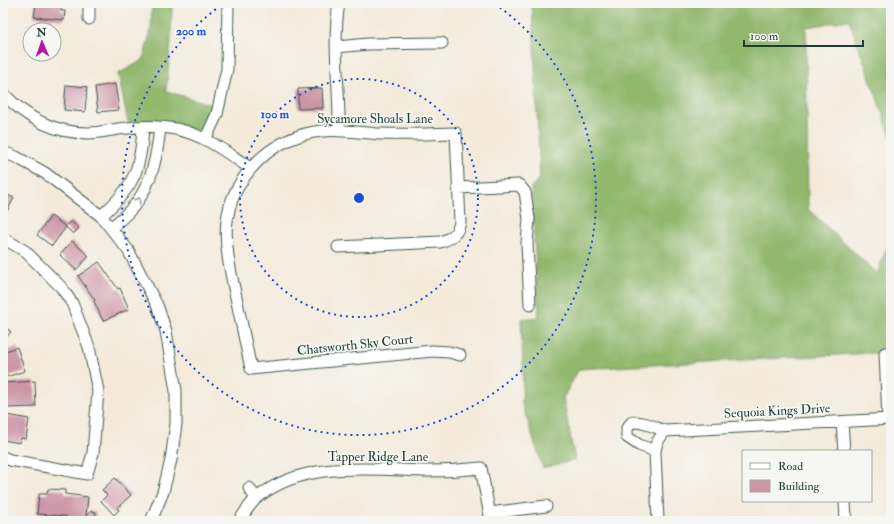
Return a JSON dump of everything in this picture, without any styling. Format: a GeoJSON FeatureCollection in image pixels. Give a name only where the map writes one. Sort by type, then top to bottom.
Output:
{"type":"FeatureCollection","features":[{"type":"Feature","properties":{"kind":"street"},"geometry":{"type":"LineString","coordinates":[[88,19],[89,3]]}},
{"type":"Feature","properties":{"kind":"street"},"geometry":{"type":"LineString","coordinates":[[206,138],[217,114],[227,69],[228,3]]}},
{"type":"Feature","properties":{"kind":"street"},"geometry":{"type":"LineString","coordinates":[[339,3],[337,28],[340,104],[339,130]]}},
{"type":"Feature","properties":{"kind":"street"},"geometry":{"type":"LineString","coordinates":[[337,47],[368,44],[442,43]]}},
{"type":"Feature","properties":{"kind":"street"},"geometry":{"type":"LineString","coordinates":[[3,93],[15,106],[52,127],[88,133],[143,127],[175,129],[206,138],[250,168]]}},
{"type":"Feature","properties":{"kind":"street"},"geometry":{"type":"LineString","coordinates":[[101,216],[120,198],[134,177],[139,164],[143,127]]}},
{"type":"Feature","properties":{"kind":"street"},"geometry":{"type":"LineString","coordinates":[[111,228],[130,210],[145,189],[155,162],[160,128]]}},
{"type":"Feature","properties":{"kind":"street","name":"Sycamore Shoals Lane"},"geometry":{"type":"LineString","coordinates":[[251,369],[229,268],[225,231],[227,216],[235,191],[250,168],[267,152],[290,139],[321,131],[339,130],[395,134],[456,133],[458,188]]}},
{"type":"Feature","properties":{"kind":"street"},"geometry":{"type":"LineString","coordinates":[[3,152],[16,157],[45,173],[101,216],[128,250],[157,305],[166,331],[176,391],[176,424],[171,460],[163,492],[151,521]]}},
{"type":"Feature","properties":{"kind":"street"},"geometry":{"type":"LineString","coordinates":[[338,247],[440,242],[446,240],[453,237],[457,232],[460,222],[458,188],[519,185],[525,192],[529,219],[527,243],[530,305]]}},
{"type":"Feature","properties":{"kind":"street"},"geometry":{"type":"LineString","coordinates":[[3,238],[25,251],[62,288],[72,303],[89,347],[98,392],[93,454],[88,474],[10,460],[3,457]]}},
{"type":"Feature","properties":{"kind":"street","name":"Chatsworth Sky Court"},"geometry":{"type":"LineString","coordinates":[[251,369],[432,351],[450,352],[460,355]]}},
{"type":"Feature","properties":{"kind":"street"},"geometry":{"type":"LineString","coordinates":[[885,353],[889,419]]}},
{"type":"Feature","properties":{"kind":"street","name":"Sequoia Kings Drive"},"geometry":{"type":"LineString","coordinates":[[656,447],[639,445],[627,436],[627,428],[632,422],[641,421],[665,431],[889,419]]}},
{"type":"Feature","properties":{"kind":"street"},"geometry":{"type":"LineString","coordinates":[[842,422],[844,450]]}},
{"type":"Feature","properties":{"kind":"street"},"geometry":{"type":"LineString","coordinates":[[658,521],[656,447],[665,431]]}},
{"type":"Feature","properties":{"kind":"street","name":"Tapper Ridge Lane"},"geometry":{"type":"LineString","coordinates":[[240,521],[256,498],[271,487],[289,479],[305,474],[364,469],[448,471],[481,468],[490,517]]}},
{"type":"Feature","properties":{"kind":"street"},"geometry":{"type":"LineString","coordinates":[[249,488],[256,498]]}},
{"type":"Feature","properties":{"kind":"street"},"geometry":{"type":"LineString","coordinates":[[845,502],[846,521]]}},
{"type":"Feature","properties":{"kind":"street"},"geometry":{"type":"LineString","coordinates":[[490,517],[546,506]]}},
{"type":"Feature","properties":{"kind":"green space"},"geometry":{"type":"Polygon","coordinates":[[[152,3],[172,3],[171,42],[166,91],[215,106],[210,121],[202,129],[197,130],[152,121],[128,122],[118,74],[143,60],[151,30],[152,3]]]}},
{"type":"Feature","properties":{"kind":"green space"},"geometry":{"type":"Polygon","coordinates":[[[532,3],[891,3],[891,137],[849,20],[806,27],[808,209],[877,274],[891,236],[891,352],[579,369],[563,398],[575,460],[543,468],[522,404],[523,366],[521,319],[539,317],[531,187],[540,178],[532,3]]]}},
{"type":"Feature","properties":{"kind":"building"},"geometry":{"type":"Polygon","coordinates":[[[36,3],[62,3],[61,11],[65,11],[64,20],[34,17],[36,3]]]}},
{"type":"Feature","properties":{"kind":"building"},"geometry":{"type":"Polygon","coordinates":[[[115,84],[119,110],[98,112],[95,87],[115,84]]]}},
{"type":"Feature","properties":{"kind":"building"},"geometry":{"type":"Polygon","coordinates":[[[66,85],[87,87],[85,112],[64,110],[66,85]]]}},
{"type":"Feature","properties":{"kind":"building"},"geometry":{"type":"Polygon","coordinates":[[[322,88],[323,108],[298,109],[298,89],[322,88]]]}},
{"type":"Feature","properties":{"kind":"building"},"geometry":{"type":"Polygon","coordinates":[[[3,193],[14,198],[3,219],[3,193]]]}},
{"type":"Feature","properties":{"kind":"building"},"geometry":{"type":"Polygon","coordinates":[[[51,216],[66,227],[52,246],[37,235],[51,216]]]}},
{"type":"Feature","properties":{"kind":"building"},"geometry":{"type":"Polygon","coordinates":[[[71,221],[79,228],[73,234],[65,226],[71,221]]]}},
{"type":"Feature","properties":{"kind":"building"},"geometry":{"type":"Polygon","coordinates":[[[72,241],[89,256],[76,270],[60,255],[72,241]]]}},
{"type":"Feature","properties":{"kind":"building"},"geometry":{"type":"Polygon","coordinates":[[[99,262],[118,289],[120,288],[129,309],[103,321],[94,301],[95,300],[78,276],[99,262]]]}},
{"type":"Feature","properties":{"kind":"building"},"geometry":{"type":"Polygon","coordinates":[[[3,324],[11,332],[3,341],[3,324]]]}},
{"type":"Feature","properties":{"kind":"building"},"geometry":{"type":"Polygon","coordinates":[[[17,347],[25,371],[3,378],[3,352],[17,347]]]}},
{"type":"Feature","properties":{"kind":"building"},"geometry":{"type":"Polygon","coordinates":[[[35,381],[36,407],[6,408],[5,383],[35,381]]]}},
{"type":"Feature","properties":{"kind":"building"},"geometry":{"type":"Polygon","coordinates":[[[7,415],[29,419],[26,439],[21,438],[20,443],[3,440],[4,416],[7,415]]]}},
{"type":"Feature","properties":{"kind":"building"},"geometry":{"type":"Polygon","coordinates":[[[115,478],[131,495],[117,508],[119,510],[114,515],[101,501],[107,495],[102,490],[115,478]]]}},
{"type":"Feature","properties":{"kind":"building"},"geometry":{"type":"Polygon","coordinates":[[[48,489],[65,490],[65,494],[88,497],[86,516],[91,511],[96,512],[95,521],[65,521],[66,516],[37,514],[39,494],[47,494],[48,489]]]}}]}
